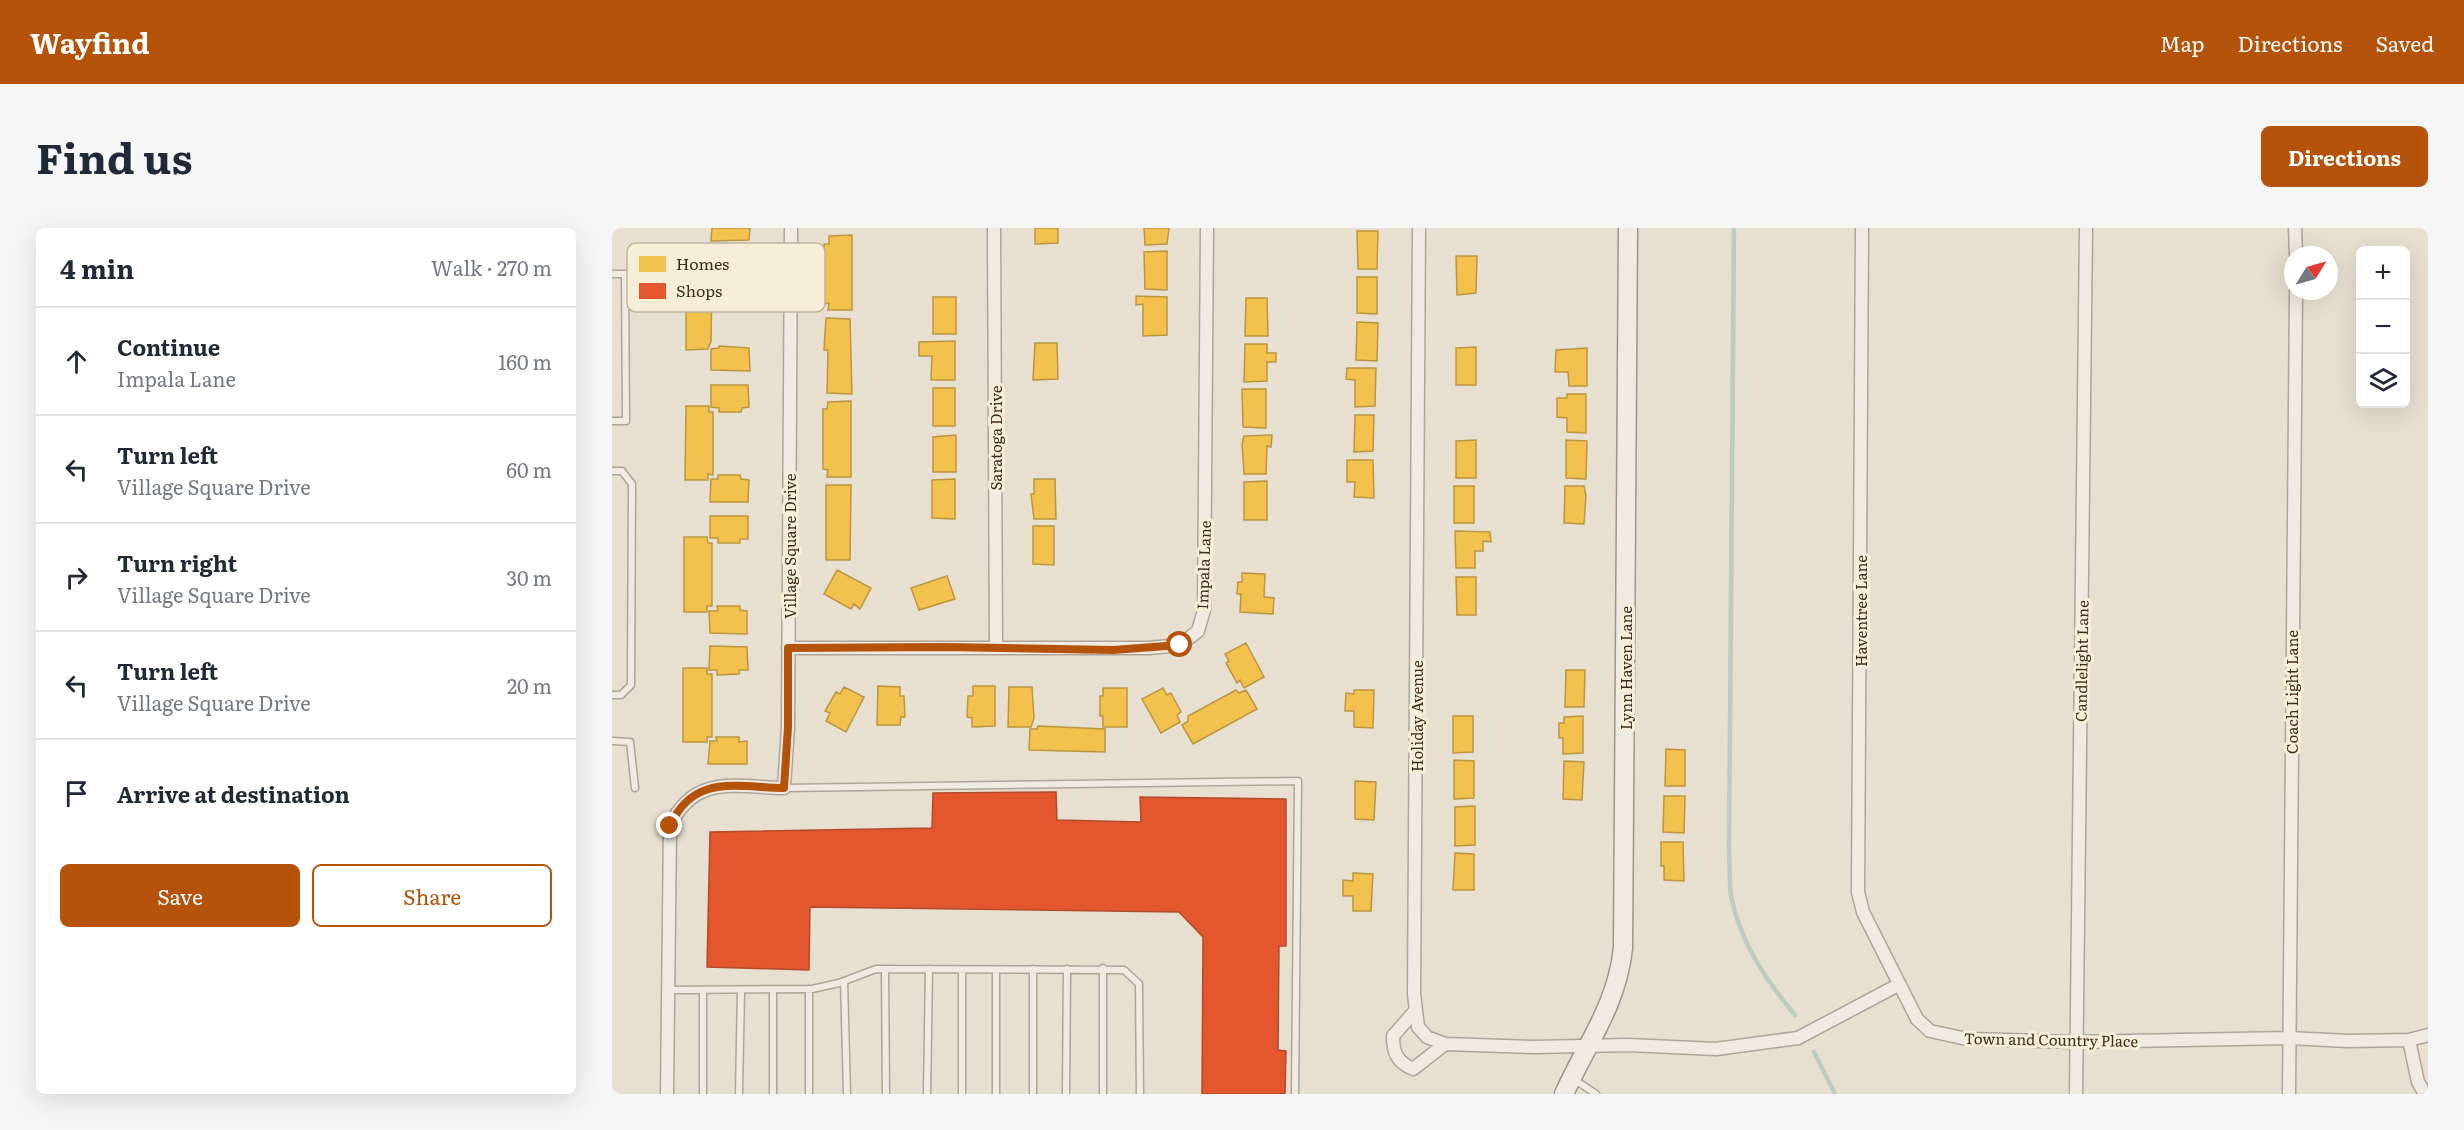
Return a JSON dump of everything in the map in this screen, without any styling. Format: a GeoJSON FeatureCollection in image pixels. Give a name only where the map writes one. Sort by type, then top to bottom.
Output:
{"type":"FeatureCollection","features":[{"type":"Feature","properties":{"kind":"street","name":"Village Square Drive"},"geometry":{"type":"LineString","coordinates":[[791,228],[791,243]]}},
{"type":"Feature","properties":{"kind":"street","name":"Saratoga Drive"},"geometry":{"type":"LineString","coordinates":[[994,228],[996,647]]}},
{"type":"Feature","properties":{"kind":"street","name":"Impala Lane"},"geometry":{"type":"LineString","coordinates":[[788,648],[1149,648],[1180,645],[1198,631],[1204,610],[1206,228]]}},
{"type":"Feature","properties":{"kind":"street","name":"Holiday Avenue"},"geometry":{"type":"LineString","coordinates":[[1419,228],[1415,1011],[1418,1027],[1427,1037],[1444,1044]]}},
{"type":"Feature","properties":{"kind":"street","name":"Lynn Haven Lane"},"geometry":{"type":"LineString","coordinates":[[1568,1086],[1611,1004],[1620,975],[1623,948],[1628,228]]}},
{"type":"Feature","properties":{"kind":"street","name":"Haventree Lane"},"geometry":{"type":"LineString","coordinates":[[1862,228],[1858,892],[1863,912],[1898,985]]}},
{"type":"Feature","properties":{"kind":"street","name":"Candlelight Lane"},"geometry":{"type":"LineString","coordinates":[[2076,1094],[2086,228]]}},
{"type":"Feature","properties":{"kind":"street"},"geometry":{"type":"LineString","coordinates":[[2295,228],[2296,246]]}},
{"type":"Feature","properties":{"kind":"street","name":"Coach Light Lane"},"geometry":{"type":"LineString","coordinates":[[2289,1094],[2296,300]]}},
{"type":"Feature","properties":{"kind":"street","name":"Village Square Drive"},"geometry":{"type":"LineString","coordinates":[[784,788],[788,727],[790,312]]}},
{"type":"Feature","properties":{"kind":"street"},"geometry":{"type":"LineString","coordinates":[[668,1094],[670,826],[678,809],[690,796],[704,788],[784,788]]}},
{"type":"Feature","properties":{"kind":"street"},"geometry":{"type":"LineString","coordinates":[[1415,1011],[1393,1036],[1393,1051],[1402,1064],[1413,1069],[1444,1044],[1716,1049],[1766,1044],[1798,1038],[1898,985]]}},
{"type":"Feature","properties":{"kind":"street","name":"Town and Country Place"},"geometry":{"type":"LineString","coordinates":[[1898,985],[1917,1018],[1930,1031],[1967,1039],[2075,1042],[2289,1038],[2348,1041],[2409,1040],[2428,1035]]}},
{"type":"Feature","properties":{"kind":"street"},"geometry":{"type":"LineString","coordinates":[[2409,1040],[2418,1082],[2425,1094]]}},
{"type":"Feature","properties":{"kind":"lane"},"geometry":{"type":"LineString","coordinates":[[612,274],[625,274],[626,421],[612,421]]}},
{"type":"Feature","properties":{"kind":"lane"},"geometry":{"type":"LineString","coordinates":[[612,471],[622,471],[632,484],[632,543],[631,685],[621,695],[612,695]]}},
{"type":"Feature","properties":{"kind":"lane"},"geometry":{"type":"LineString","coordinates":[[612,741],[630,742],[635,788]]}},
{"type":"Feature","properties":{"kind":"lane"},"geometry":{"type":"LineString","coordinates":[[784,788],[1298,781],[1295,1094]]}},
{"type":"Feature","properties":{"kind":"lane"},"geometry":{"type":"LineString","coordinates":[[669,990],[809,989],[844,981],[870,970],[885,969],[1103,968],[1127,971],[1138,984],[1140,1094]]}},
{"type":"Feature","properties":{"kind":"lane"},"geometry":{"type":"LineString","coordinates":[[1103,968],[1103,1094]]}},
{"type":"Feature","properties":{"kind":"lane"},"geometry":{"type":"LineString","coordinates":[[885,969],[886,1094]]}},
{"type":"Feature","properties":{"kind":"lane"},"geometry":{"type":"LineString","coordinates":[[927,1094],[929,969]]}},
{"type":"Feature","properties":{"kind":"lane"},"geometry":{"type":"LineString","coordinates":[[1033,969],[1033,1094]]}},
{"type":"Feature","properties":{"kind":"lane"},"geometry":{"type":"LineString","coordinates":[[1066,1094],[1067,969]]}},
{"type":"Feature","properties":{"kind":"lane"},"geometry":{"type":"LineString","coordinates":[[962,970],[963,1094]]}},
{"type":"Feature","properties":{"kind":"lane"},"geometry":{"type":"LineString","coordinates":[[996,970],[996,1094]]}},
{"type":"Feature","properties":{"kind":"lane"},"geometry":{"type":"LineString","coordinates":[[844,981],[847,1094]]}},
{"type":"Feature","properties":{"kind":"lane"},"geometry":{"type":"LineString","coordinates":[[809,989],[809,1094]]}},
{"type":"Feature","properties":{"kind":"lane"},"geometry":{"type":"LineString","coordinates":[[703,990],[704,1094]]}},
{"type":"Feature","properties":{"kind":"lane"},"geometry":{"type":"LineString","coordinates":[[739,1094],[741,990]]}},
{"type":"Feature","properties":{"kind":"lane"},"geometry":{"type":"LineString","coordinates":[[773,990],[773,1094]]}},
{"type":"Feature","properties":{"kind":"lane"},"geometry":{"type":"LineString","coordinates":[[1568,1086],[1596,1094]]}},
{"type":"Feature","properties":{"kind":"building: Homes"},"geometry":{"type":"Polygon","coordinates":[[[712,228],[750,228],[749,240],[711,241],[712,228]]]}},
{"type":"Feature","properties":{"kind":"building: Homes"},"geometry":{"type":"Polygon","coordinates":[[[1035,228],[1058,228],[1058,243],[1035,244],[1035,228]]]}},
{"type":"Feature","properties":{"kind":"building: Homes"},"geometry":{"type":"Polygon","coordinates":[[[1144,228],[1169,228],[1167,244],[1145,245],[1144,228]]]}},
{"type":"Feature","properties":{"kind":"building: Homes"},"geometry":{"type":"Polygon","coordinates":[[[1357,231],[1378,231],[1377,269],[1358,269],[1357,231]]]}},
{"type":"Feature","properties":{"kind":"building: Homes"},"geometry":{"type":"Polygon","coordinates":[[[852,235],[852,310],[828,310],[829,303],[825,304],[825,244],[829,244],[829,236],[852,235]]]}},
{"type":"Feature","properties":{"kind":"building: Homes"},"geometry":{"type":"Polygon","coordinates":[[[1167,251],[1167,290],[1145,289],[1144,252],[1167,251]]]}},
{"type":"Feature","properties":{"kind":"building: Homes"},"geometry":{"type":"Polygon","coordinates":[[[1456,256],[1477,256],[1476,293],[1457,295],[1456,256]]]}},
{"type":"Feature","properties":{"kind":"building: Homes"},"geometry":{"type":"Polygon","coordinates":[[[1357,277],[1377,277],[1377,314],[1357,313],[1357,277]]]}},
{"type":"Feature","properties":{"kind":"building: Homes"},"geometry":{"type":"Polygon","coordinates":[[[1136,296],[1167,297],[1167,335],[1143,336],[1143,304],[1136,305],[1136,296]]]}},
{"type":"Feature","properties":{"kind":"building: Homes"},"geometry":{"type":"Polygon","coordinates":[[[933,297],[956,297],[956,334],[933,334],[933,297]]]}},
{"type":"Feature","properties":{"kind":"building: Homes"},"geometry":{"type":"Polygon","coordinates":[[[1246,298],[1267,298],[1268,336],[1245,336],[1246,298]]]}},
{"type":"Feature","properties":{"kind":"building: Homes"},"geometry":{"type":"Polygon","coordinates":[[[686,312],[712,312],[711,341],[708,349],[686,350],[686,312]]]}},
{"type":"Feature","properties":{"kind":"building: Homes"},"geometry":{"type":"Polygon","coordinates":[[[826,318],[850,319],[852,394],[827,393],[828,350],[824,350],[826,318]]]}},
{"type":"Feature","properties":{"kind":"building: Homes"},"geometry":{"type":"Polygon","coordinates":[[[1357,322],[1378,323],[1377,361],[1356,360],[1357,322]]]}},
{"type":"Feature","properties":{"kind":"building: Homes"},"geometry":{"type":"Polygon","coordinates":[[[955,341],[955,380],[931,380],[932,356],[919,356],[919,342],[955,341]]]}},
{"type":"Feature","properties":{"kind":"building: Homes"},"geometry":{"type":"Polygon","coordinates":[[[1035,343],[1057,343],[1058,379],[1033,380],[1035,343]]]}},
{"type":"Feature","properties":{"kind":"building: Homes"},"geometry":{"type":"Polygon","coordinates":[[[1245,344],[1267,344],[1267,353],[1276,353],[1276,362],[1267,362],[1267,381],[1244,382],[1245,344]]]}},
{"type":"Feature","properties":{"kind":"building: Homes"},"geometry":{"type":"Polygon","coordinates":[[[719,346],[749,348],[750,371],[711,370],[711,349],[719,348],[719,346]]]}},
{"type":"Feature","properties":{"kind":"building: Homes"},"geometry":{"type":"Polygon","coordinates":[[[1476,347],[1476,385],[1456,385],[1456,348],[1476,347]]]}},
{"type":"Feature","properties":{"kind":"building: Homes"},"geometry":{"type":"Polygon","coordinates":[[[1587,348],[1587,386],[1569,386],[1568,372],[1555,372],[1556,350],[1587,348]]]}},
{"type":"Feature","properties":{"kind":"building: Homes"},"geometry":{"type":"Polygon","coordinates":[[[1347,368],[1376,368],[1375,406],[1355,407],[1355,380],[1346,379],[1347,368]]]}},
{"type":"Feature","properties":{"kind":"building: Homes"},"geometry":{"type":"Polygon","coordinates":[[[711,385],[748,385],[749,407],[742,408],[741,412],[719,412],[719,408],[711,407],[711,385]]]}},
{"type":"Feature","properties":{"kind":"building: Homes"},"geometry":{"type":"Polygon","coordinates":[[[933,388],[955,388],[955,426],[933,426],[933,388]]]}},
{"type":"Feature","properties":{"kind":"building: Homes"},"geometry":{"type":"Polygon","coordinates":[[[1242,389],[1266,389],[1266,428],[1243,427],[1242,389]]]}},
{"type":"Feature","properties":{"kind":"building: Homes"},"geometry":{"type":"Polygon","coordinates":[[[1567,394],[1586,394],[1586,433],[1567,432],[1567,418],[1557,417],[1557,398],[1567,398],[1567,394]]]}},
{"type":"Feature","properties":{"kind":"building: Homes"},"geometry":{"type":"Polygon","coordinates":[[[851,401],[851,477],[827,477],[828,470],[823,469],[823,409],[827,409],[828,402],[851,401]]]}},
{"type":"Feature","properties":{"kind":"building: Homes"},"geometry":{"type":"Polygon","coordinates":[[[686,406],[709,406],[709,412],[713,412],[713,475],[708,474],[708,480],[685,480],[686,406]]]}},
{"type":"Feature","properties":{"kind":"building: Homes"},"geometry":{"type":"Polygon","coordinates":[[[1355,415],[1374,415],[1373,451],[1354,452],[1355,415]]]}},
{"type":"Feature","properties":{"kind":"building: Homes"},"geometry":{"type":"Polygon","coordinates":[[[956,435],[956,472],[933,472],[933,437],[956,435]]]}},
{"type":"Feature","properties":{"kind":"building: Homes"},"geometry":{"type":"Polygon","coordinates":[[[1272,435],[1271,447],[1267,446],[1266,474],[1244,474],[1242,444],[1244,436],[1272,435]]]}},
{"type":"Feature","properties":{"kind":"building: Homes"},"geometry":{"type":"Polygon","coordinates":[[[1476,440],[1476,478],[1456,478],[1456,441],[1476,440]]]}},
{"type":"Feature","properties":{"kind":"building: Homes"},"geometry":{"type":"Polygon","coordinates":[[[1566,440],[1587,441],[1586,479],[1566,478],[1566,440]]]}},
{"type":"Feature","properties":{"kind":"building: Homes"},"geometry":{"type":"Polygon","coordinates":[[[1347,460],[1373,460],[1374,498],[1354,497],[1355,482],[1347,482],[1347,460]]]}},
{"type":"Feature","properties":{"kind":"building: Homes"},"geometry":{"type":"Polygon","coordinates":[[[718,475],[740,475],[741,479],[749,480],[748,502],[710,502],[711,479],[718,479],[718,475]]]}},
{"type":"Feature","properties":{"kind":"building: Homes"},"geometry":{"type":"Polygon","coordinates":[[[955,479],[955,519],[932,518],[932,480],[955,479]]]}},
{"type":"Feature","properties":{"kind":"building: Homes"},"geometry":{"type":"Polygon","coordinates":[[[1034,479],[1055,479],[1056,519],[1034,519],[1031,494],[1034,494],[1034,479]]]}},
{"type":"Feature","properties":{"kind":"building: Homes"},"geometry":{"type":"Polygon","coordinates":[[[1267,481],[1267,520],[1244,520],[1244,482],[1267,481]]]}},
{"type":"Feature","properties":{"kind":"building: Homes"},"geometry":{"type":"Polygon","coordinates":[[[826,485],[851,485],[850,560],[826,560],[826,485]]]}},
{"type":"Feature","properties":{"kind":"building: Homes"},"geometry":{"type":"Polygon","coordinates":[[[1454,486],[1474,486],[1474,523],[1454,523],[1454,486]]]}},
{"type":"Feature","properties":{"kind":"building: Homes"},"geometry":{"type":"Polygon","coordinates":[[[1565,486],[1584,486],[1586,496],[1584,524],[1564,523],[1565,486]]]}},
{"type":"Feature","properties":{"kind":"building: Homes"},"geometry":{"type":"Polygon","coordinates":[[[710,516],[748,516],[748,539],[740,539],[740,543],[718,543],[718,538],[710,538],[710,516]]]}},
{"type":"Feature","properties":{"kind":"building: Homes"},"geometry":{"type":"Polygon","coordinates":[[[1033,526],[1054,526],[1054,565],[1033,564],[1033,526]]]}},
{"type":"Feature","properties":{"kind":"building: Homes"},"geometry":{"type":"Polygon","coordinates":[[[1455,531],[1490,532],[1491,542],[1483,541],[1483,551],[1475,551],[1475,568],[1456,568],[1455,531]]]}},
{"type":"Feature","properties":{"kind":"building: Homes"},"geometry":{"type":"Polygon","coordinates":[[[684,537],[707,537],[708,543],[712,543],[712,606],[707,606],[707,612],[684,612],[684,537]]]}},
{"type":"Feature","properties":{"kind":"building: Homes"},"geometry":{"type":"Polygon","coordinates":[[[837,570],[871,588],[860,609],[854,604],[851,609],[824,594],[837,570]]]}},
{"type":"Feature","properties":{"kind":"building: Homes"},"geometry":{"type":"Polygon","coordinates":[[[1242,573],[1265,574],[1264,597],[1274,598],[1273,614],[1240,612],[1241,594],[1237,594],[1238,582],[1242,582],[1242,573]]]}},
{"type":"Feature","properties":{"kind":"building: Homes"},"geometry":{"type":"Polygon","coordinates":[[[947,576],[955,599],[919,610],[911,588],[947,576]]]}},
{"type":"Feature","properties":{"kind":"building: Homes"},"geometry":{"type":"Polygon","coordinates":[[[1456,577],[1476,577],[1476,615],[1457,615],[1456,577]]]}},
{"type":"Feature","properties":{"kind":"building: Homes"},"geometry":{"type":"Polygon","coordinates":[[[717,606],[740,606],[740,610],[747,611],[747,634],[710,633],[709,611],[718,611],[717,606]]]}},
{"type":"Feature","properties":{"kind":"building: Homes"},"geometry":{"type":"Polygon","coordinates":[[[1246,643],[1264,677],[1244,688],[1240,680],[1237,683],[1226,663],[1229,661],[1225,654],[1246,643]]]}},
{"type":"Feature","properties":{"kind":"building: Homes"},"geometry":{"type":"Polygon","coordinates":[[[710,646],[747,647],[748,670],[739,670],[739,674],[717,675],[717,670],[709,670],[710,646]]]}},
{"type":"Feature","properties":{"kind":"building: Homes"},"geometry":{"type":"Polygon","coordinates":[[[683,668],[707,668],[707,674],[712,674],[712,737],[707,737],[707,742],[683,742],[683,668]]]}},
{"type":"Feature","properties":{"kind":"building: Homes"},"geometry":{"type":"Polygon","coordinates":[[[1566,670],[1585,670],[1584,707],[1565,707],[1566,670]]]}},
{"type":"Feature","properties":{"kind":"building: Homes"},"geometry":{"type":"Polygon","coordinates":[[[878,686],[900,687],[900,696],[904,696],[905,717],[901,717],[900,725],[877,725],[878,686]]]}},
{"type":"Feature","properties":{"kind":"building: Homes"},"geometry":{"type":"Polygon","coordinates":[[[973,686],[995,686],[995,726],[972,727],[972,718],[967,717],[968,696],[973,696],[973,686]]]}},
{"type":"Feature","properties":{"kind":"building: Homes"},"geometry":{"type":"Polygon","coordinates":[[[844,687],[864,697],[846,732],[826,721],[830,713],[825,711],[836,692],[840,694],[844,687]]]}},
{"type":"Feature","properties":{"kind":"building: Homes"},"geometry":{"type":"Polygon","coordinates":[[[1009,687],[1032,687],[1034,718],[1031,727],[1008,727],[1009,687]]]}},
{"type":"Feature","properties":{"kind":"building: Homes"},"geometry":{"type":"Polygon","coordinates":[[[1103,688],[1127,688],[1127,727],[1103,727],[1103,716],[1100,716],[1100,696],[1103,696],[1103,688]]]}},
{"type":"Feature","properties":{"kind":"building: Homes"},"geometry":{"type":"Polygon","coordinates":[[[1163,688],[1167,695],[1171,693],[1181,712],[1177,715],[1180,722],[1161,733],[1142,699],[1163,688]]]}},
{"type":"Feature","properties":{"kind":"building: Homes"},"geometry":{"type":"Polygon","coordinates":[[[1236,690],[1239,693],[1246,690],[1257,709],[1193,744],[1182,725],[1188,721],[1188,716],[1236,690]]]}},
{"type":"Feature","properties":{"kind":"building: Homes"},"geometry":{"type":"Polygon","coordinates":[[[1354,690],[1374,690],[1373,728],[1354,727],[1354,711],[1345,711],[1346,693],[1354,694],[1354,690]]]}},
{"type":"Feature","properties":{"kind":"building: Homes"},"geometry":{"type":"Polygon","coordinates":[[[1453,716],[1473,716],[1473,752],[1453,753],[1453,716]]]}},
{"type":"Feature","properties":{"kind":"building: Homes"},"geometry":{"type":"Polygon","coordinates":[[[1583,716],[1583,753],[1563,754],[1563,738],[1559,738],[1559,723],[1564,723],[1564,717],[1583,716]]]}},
{"type":"Feature","properties":{"kind":"building: Homes"},"geometry":{"type":"Polygon","coordinates":[[[1038,726],[1105,729],[1105,752],[1029,750],[1030,729],[1037,729],[1038,726]]]}},
{"type":"Feature","properties":{"kind":"building: Homes"},"geometry":{"type":"Polygon","coordinates":[[[716,737],[739,737],[739,742],[747,741],[747,764],[708,764],[710,741],[717,741],[716,737]]]}},
{"type":"Feature","properties":{"kind":"building: Homes"},"geometry":{"type":"Polygon","coordinates":[[[1666,749],[1685,750],[1685,786],[1665,786],[1666,749]]]}},
{"type":"Feature","properties":{"kind":"building: Homes"},"geometry":{"type":"Polygon","coordinates":[[[1454,760],[1474,761],[1474,798],[1454,799],[1454,760]]]}},
{"type":"Feature","properties":{"kind":"building: Homes"},"geometry":{"type":"Polygon","coordinates":[[[1564,761],[1584,762],[1582,800],[1563,799],[1564,761]]]}},
{"type":"Feature","properties":{"kind":"building: Homes"},"geometry":{"type":"Polygon","coordinates":[[[1355,781],[1376,782],[1374,820],[1355,819],[1355,781]]]}},
{"type":"Feature","properties":{"kind":"building: Homes"},"geometry":{"type":"Polygon","coordinates":[[[1664,796],[1685,796],[1684,833],[1663,832],[1664,796]]]}},
{"type":"Feature","properties":{"kind":"building: Homes"},"geometry":{"type":"Polygon","coordinates":[[[1475,806],[1475,845],[1455,846],[1455,807],[1475,806]]]}},
{"type":"Feature","properties":{"kind":"building: Homes"},"geometry":{"type":"Polygon","coordinates":[[[1661,842],[1683,842],[1684,881],[1664,880],[1664,866],[1661,866],[1661,842]]]}},
{"type":"Feature","properties":{"kind":"building: Homes"},"geometry":{"type":"Polygon","coordinates":[[[1455,853],[1474,854],[1474,890],[1453,890],[1455,853]]]}},
{"type":"Feature","properties":{"kind":"building: Homes"},"geometry":{"type":"Polygon","coordinates":[[[1353,873],[1373,874],[1371,911],[1353,911],[1353,896],[1343,896],[1343,880],[1353,881],[1353,873]]]}},
{"type":"Feature","properties":{"kind":"building: Shops"},"geometry":{"type":"Polygon","coordinates":[[[1056,792],[1057,820],[1141,822],[1140,797],[1286,799],[1286,946],[1279,946],[1278,1050],[1286,1051],[1285,1094],[1202,1094],[1203,937],[1179,912],[810,907],[809,970],[707,967],[710,832],[932,828],[933,793],[1056,792]]]}},
{"type":"Feature","properties":{"kind":"waterway"},"geometry":{"type":"LineString","coordinates":[[1734,228],[1730,890],[1735,913],[1748,945],[1764,974],[1795,1015]]}},
{"type":"Feature","properties":{"kind":"waterway"},"geometry":{"type":"LineString","coordinates":[[1814,1052],[1835,1094]]}},
{"type":"Feature","properties":{"kind":"route"},"geometry":{"type":"LineString","coordinates":[[670,826],[678,809],[690,796],[704,788],[784,788],[788,727],[788,648],[945,647],[1113,650],[1180,645]]}}]}
